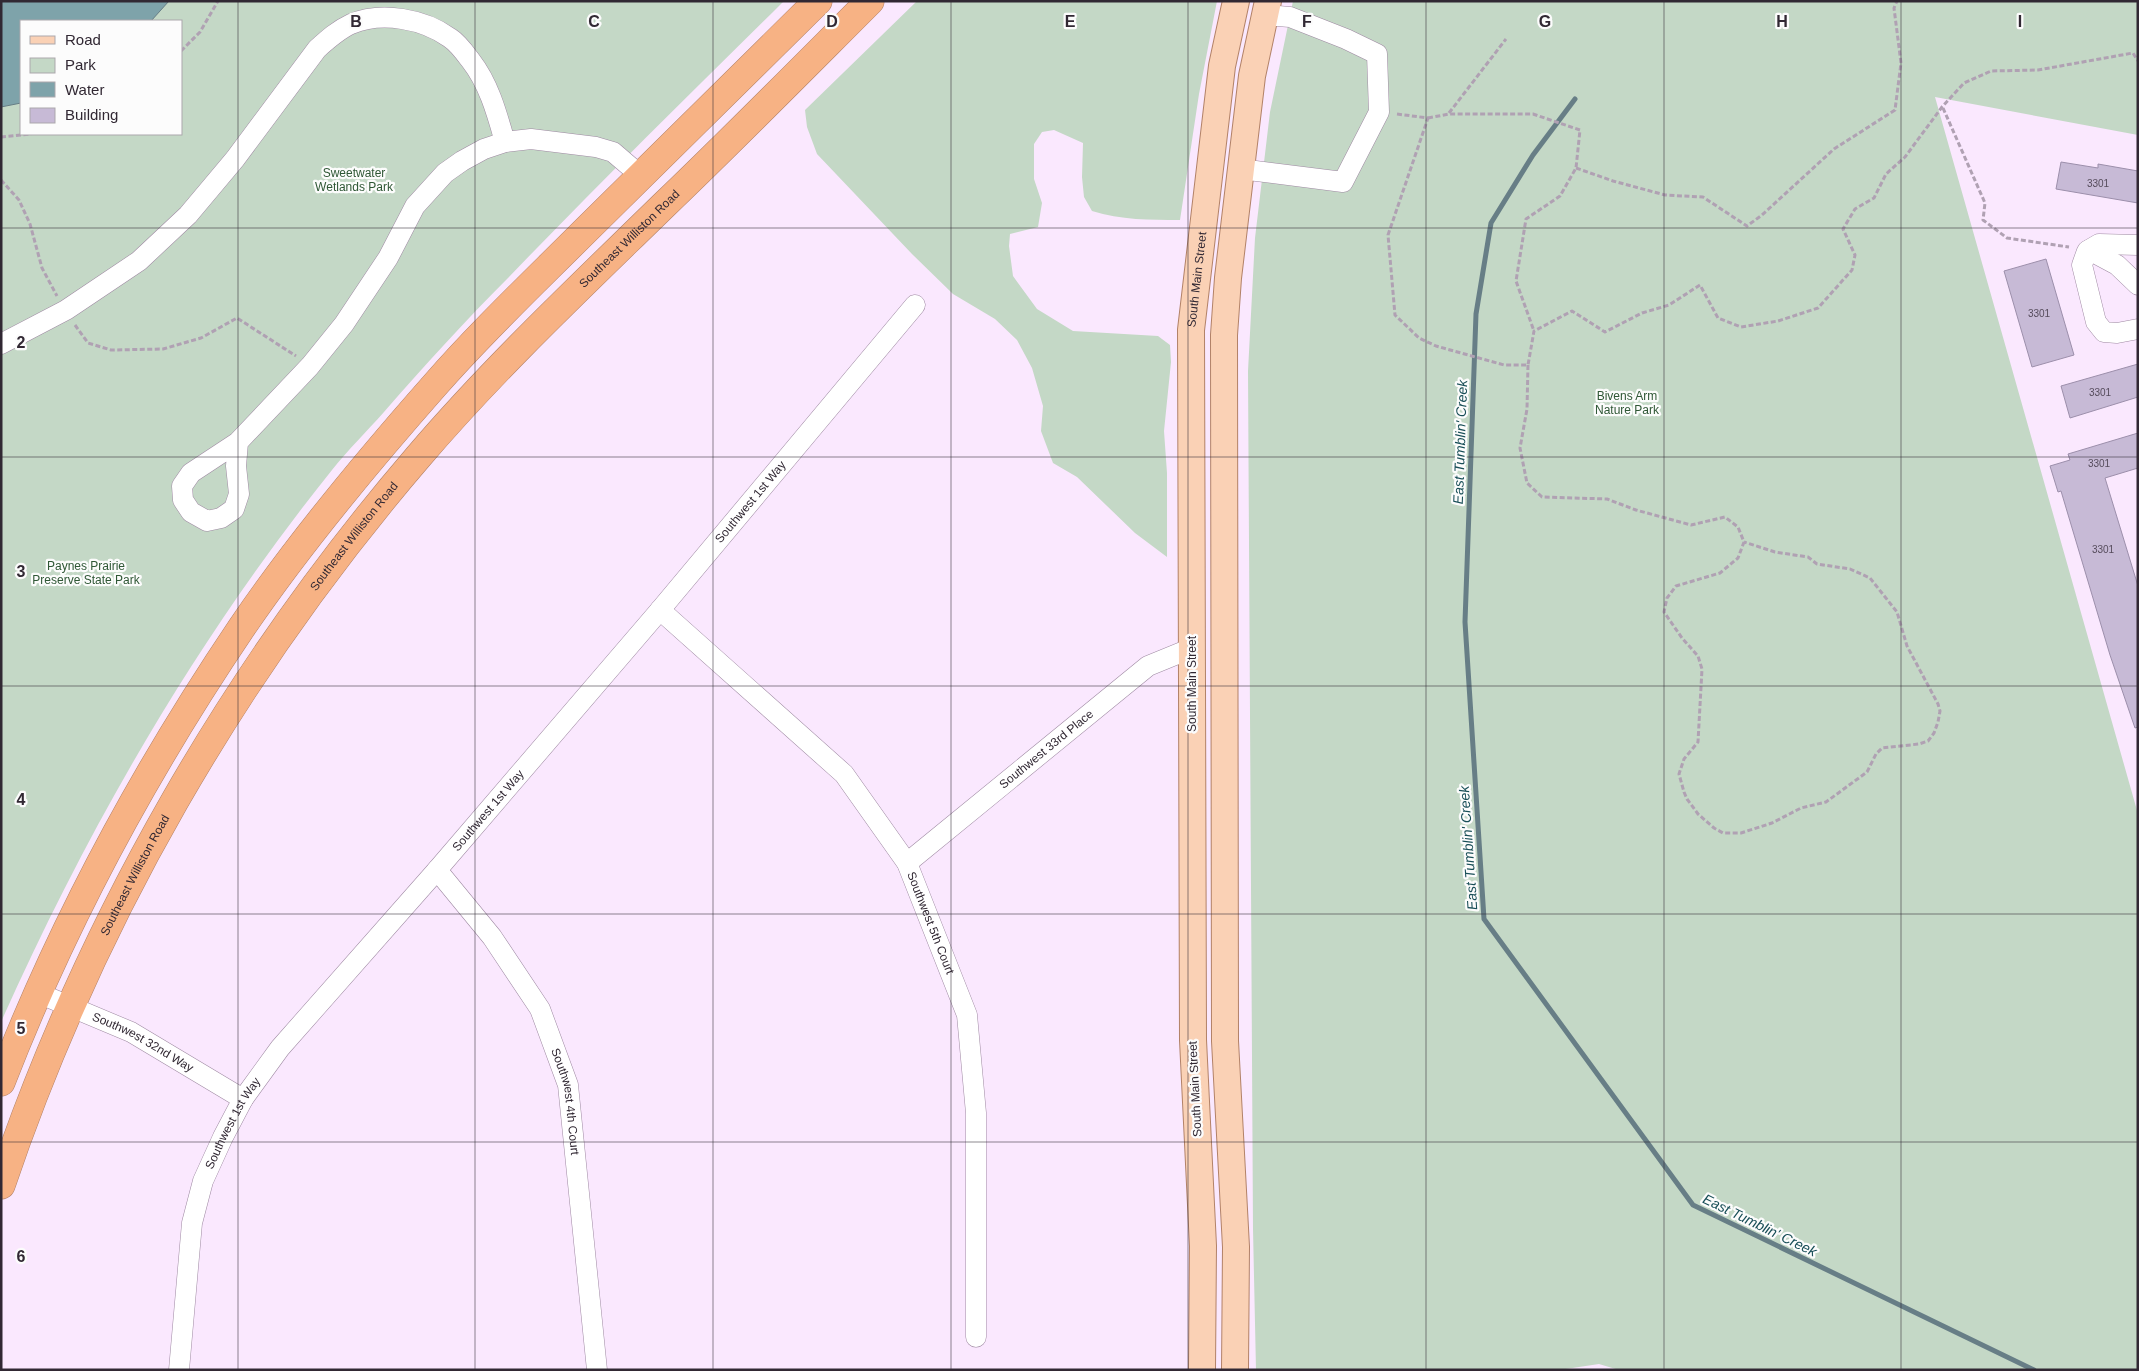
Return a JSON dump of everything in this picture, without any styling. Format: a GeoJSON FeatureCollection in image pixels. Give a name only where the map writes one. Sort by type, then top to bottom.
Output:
{"type":"FeatureCollection","features":[{"type":"Feature","properties":{"kind":"highway"},"geometry":{"type":"LineString","coordinates":[[1,1082],[38,993],[82,900],[147,780],[242,626],[304,542],[368,462],[437,382],[507,309],[818,1]]}},
{"type":"Feature","properties":{"kind":"highway","name":"Southeast Williston Road"},"geometry":{"type":"LineString","coordinates":[[1,1185],[13,1150],[71,1006],[138,868],[178,795],[245,686],[300,606],[375,508],[465,404],[530,334],[668,201],[870,1]]}},
{"type":"Feature","properties":{"kind":"highway"},"geometry":{"type":"LineString","coordinates":[[641,176],[668,201]]}},
{"type":"Feature","properties":{"kind":"main road","name":"South Main Street"},"geometry":{"type":"LineString","coordinates":[[1202,1370],[1204,1246],[1193,1040],[1191,330],[1222,66],[1236,1]]}},
{"type":"Feature","properties":{"kind":"main road"},"geometry":{"type":"LineString","coordinates":[[1229,32],[1266,8]]}},
{"type":"Feature","properties":{"kind":"main road"},"geometry":{"type":"LineString","coordinates":[[1236,1370],[1236,1247],[1226,1041],[1224,335],[1240,169],[1252,76],[1266,8]]}},
{"type":"Feature","properties":{"kind":"main road"},"geometry":{"type":"LineString","coordinates":[[1197,278],[1228,278]]}},
{"type":"Feature","properties":{"kind":"main road"},"geometry":{"type":"LineString","coordinates":[[1192,648],[1224,647]]}},
{"type":"Feature","properties":{"kind":"street"},"geometry":{"type":"LineString","coordinates":[[1240,169],[1343,182],[1379,112],[1377,54],[1346,39],[1266,8]]}},
{"type":"Feature","properties":{"kind":"street"},"geometry":{"type":"LineString","coordinates":[[1,344],[66,310],[139,261],[188,215],[236,159],[317,49],[334,34],[352,24],[374,18],[402,19],[430,26],[452,39],[472,62],[485,85],[505,142]]}},
{"type":"Feature","properties":{"kind":"street"},"geometry":{"type":"LineString","coordinates":[[238,442],[310,366],[344,324],[388,258],[415,206],[445,172],[484,149],[505,142],[531,139],[596,147],[612,152],[641,176]]}},
{"type":"Feature","properties":{"kind":"street"},"geometry":{"type":"LineString","coordinates":[[2138,245],[2099,244],[2089,250],[2082,265],[2096,322],[2104,332],[2117,333],[2138,328]]}},
{"type":"Feature","properties":{"kind":"street"},"geometry":{"type":"LineString","coordinates":[[2089,250],[2117,266],[2138,285]]}},
{"type":"Feature","properties":{"kind":"street","name":"Southwest 1st Way"},"geometry":{"type":"LineString","coordinates":[[179,1370],[192,1223],[203,1181],[243,1099],[280,1048],[437,870],[660,610],[916,305]]}},
{"type":"Feature","properties":{"kind":"street","name":"Southwest 5th Court"},"geometry":{"type":"LineString","coordinates":[[660,610],[844,774],[907,862],[967,1015],[976,1113],[976,1337]]}},
{"type":"Feature","properties":{"kind":"street","name":"Southwest 33rd Place"},"geometry":{"type":"LineString","coordinates":[[907,862],[1148,666],[1192,648]]}},
{"type":"Feature","properties":{"kind":"street","name":"Southwest 4th Court"},"geometry":{"type":"LineString","coordinates":[[437,870],[492,938],[540,1009],[568,1085],[597,1370]]}},
{"type":"Feature","properties":{"kind":"street","name":"Southwest 32nd Way"},"geometry":{"type":"LineString","coordinates":[[38,993],[131,1032],[243,1099]]}},
{"type":"Feature","properties":{"kind":"path"},"geometry":{"type":"LineString","coordinates":[[182,50],[200,32],[218,1]]}},
{"type":"Feature","properties":{"kind":"path"},"geometry":{"type":"LineString","coordinates":[[1576,168],[1613,181],[1665,194],[1704,197],[1747,226],[1762,215],[1834,149],[1895,110],[1901,63],[1894,8],[1897,1]]}},
{"type":"Feature","properties":{"kind":"path"},"geometry":{"type":"LineString","coordinates":[[1449,114],[1506,40]]}},
{"type":"Feature","properties":{"kind":"path"},"geometry":{"type":"LineString","coordinates":[[1534,330],[1572,311],[1605,332],[1642,313],[1669,305],[1700,285],[1718,318],[1741,327],[1778,321],[1818,308],[1852,270],[1855,255],[1843,229],[1855,209],[1874,198],[1886,174],[1905,157],[1942,107],[1964,83],[1991,71],[2038,70],[2133,53],[2138,61]]}},
{"type":"Feature","properties":{"kind":"path"},"geometry":{"type":"LineString","coordinates":[[1942,107],[1985,203],[1983,220],[2007,238],[2089,250]]}},
{"type":"Feature","properties":{"kind":"path"},"geometry":{"type":"LineString","coordinates":[[1379,112],[1428,118],[1449,114],[1533,114],[1580,130],[1576,168],[1560,196],[1526,219],[1516,281],[1534,330],[1528,365],[1527,409],[1520,448],[1527,483],[1542,497],[1607,499],[1636,510],[1691,524],[1725,517],[1738,527],[1744,542],[1738,558],[1720,573],[1676,586],[1667,598],[1664,612],[1682,638],[1698,656],[1702,669],[1698,742],[1684,759],[1679,774],[1686,800],[1698,814],[1723,833],[1741,833],[1772,823],[1801,808],[1826,802],[1866,772],[1876,754],[1882,748],[1928,741],[1934,733],[1940,711],[1907,646],[1897,612],[1870,578],[1850,569],[1817,564],[1808,557],[1775,552],[1744,542]]}},
{"type":"Feature","properties":{"kind":"path"},"geometry":{"type":"LineString","coordinates":[[1428,118],[1388,235],[1395,315],[1419,338],[1436,346],[1504,365],[1528,365]]}},
{"type":"Feature","properties":{"kind":"path"},"geometry":{"type":"LineString","coordinates":[[1,137],[21,135]]}},
{"type":"Feature","properties":{"kind":"path"},"geometry":{"type":"LineString","coordinates":[[1,180],[19,200],[30,224],[42,268],[79,333],[88,343],[111,350],[163,349],[202,338],[237,318],[278,343],[310,366]]}},
{"type":"Feature","properties":{"kind":"green space","name":"Sweetwater Wetlands Park"},"geometry":{"type":"Polygon","coordinates":[[[1,1],[784,1],[610,173],[460,327],[338,463],[236,599],[191,667],[109,805],[35,949],[1,1022],[1,1]]]}},
{"type":"Feature","properties":{"kind":"green space"},"geometry":{"type":"Polygon","coordinates":[[[917,1],[1217,1],[1199,94],[1180,220],[1125,218],[1092,211],[1084,197],[1082,177],[1083,143],[1054,130],[1042,132],[1034,144],[1034,179],[1042,203],[1038,227],[1010,234],[1009,246],[1013,276],[1037,309],[1073,331],[1158,336],[1170,345],[1171,362],[1164,431],[1167,473],[1167,557],[1135,533],[1077,477],[1053,463],[1041,431],[1043,406],[1032,368],[1017,340],[995,319],[953,294],[912,254],[817,154],[807,127],[805,110],[917,1]]]}},
{"type":"Feature","properties":{"kind":"green space","name":"Bivens Arm Nature Park"},"geometry":{"type":"Polygon","coordinates":[[[1293,1],[2138,1],[2138,135],[1935,97],[2138,814],[2138,1370],[1619,1370],[1599,1364],[1559,1370],[1256,1370],[1253,1229],[1248,371],[1255,238],[1270,112],[1293,1]]]}},
{"type":"Feature","properties":{"kind":"water"},"geometry":{"type":"Polygon","coordinates":[[[1,1],[169,1],[152,20],[20,20],[20,103],[1,107],[1,1]]]}},
{"type":"Feature","properties":{"kind":"building"},"geometry":{"type":"Polygon","coordinates":[[[2061,162],[2098,168],[2098,164],[2138,171],[2138,203],[2056,189],[2061,162]]]}},
{"type":"Feature","properties":{"kind":"building"},"geometry":{"type":"Polygon","coordinates":[[[2046,259],[2074,355],[2032,367],[2004,271],[2046,259]]]}},
{"type":"Feature","properties":{"kind":"building"},"geometry":{"type":"Polygon","coordinates":[[[2138,364],[2138,397],[2070,418],[2061,386],[2138,364]]]}},
{"type":"Feature","properties":{"kind":"building"},"geometry":{"type":"Polygon","coordinates":[[[2138,433],[2138,468],[2105,478],[2138,586],[2138,727],[2135,728],[2110,655],[2061,491],[2058,492],[2050,466],[2070,460],[2068,454],[2138,433]]]}},
{"type":"Feature","properties":{"kind":"waterway","name":"East Tumblin' Creek"},"geometry":{"type":"LineString","coordinates":[[1575,99],[1533,155],[1491,223],[1476,314],[1465,622],[1484,919],[1693,1205],[2034,1370]]}},
{"type":"Feature","properties":{"kind":"park label","name":"Paynes Prairie Preserve State Park"},"geometry":{"type":"Point","coordinates":[86,573]}}]}
